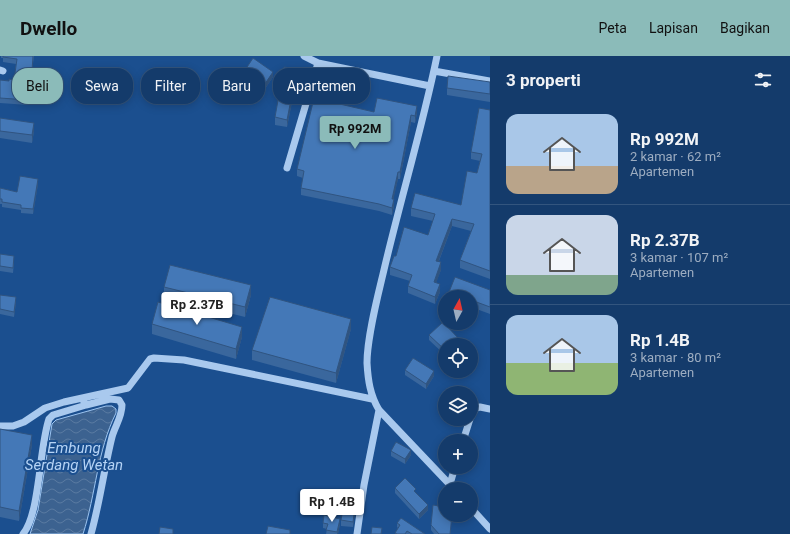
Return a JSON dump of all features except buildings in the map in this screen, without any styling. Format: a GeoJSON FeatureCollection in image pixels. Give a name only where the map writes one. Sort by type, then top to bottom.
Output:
{"type":"FeatureCollection","features":[{"type":"Feature","properties":{"kind":"street"},"geometry":{"type":"LineString","coordinates":[[304,56],[318,63],[430,86]]}},
{"type":"Feature","properties":{"kind":"street"},"geometry":{"type":"LineString","coordinates":[[437,56],[396,218],[376,305],[367,362],[372,399],[379,410],[448,482]]}},
{"type":"Feature","properties":{"kind":"street"},"geometry":{"type":"LineString","coordinates":[[287,168],[318,63]]}},
{"type":"Feature","properties":{"kind":"street"},"geometry":{"type":"LineString","coordinates":[[434,71],[490,81]]}},
{"type":"Feature","properties":{"kind":"street"},"geometry":{"type":"LineString","coordinates":[[23,534],[27,529],[33,513],[48,419],[53,414],[84,401],[128,388],[150,359],[184,360],[372,399]]}},
{"type":"Feature","properties":{"kind":"street"},"geometry":{"type":"LineString","coordinates":[[0,426],[18,424],[45,408],[84,401],[110,399],[119,400],[122,405],[122,414],[113,436],[100,502],[91,534]]}},
{"type":"Feature","properties":{"kind":"street"},"geometry":{"type":"LineString","coordinates":[[478,408],[490,408]]}},
{"type":"Feature","properties":{"kind":"street"},"geometry":{"type":"LineString","coordinates":[[358,534],[364,485],[379,410]]}},
{"type":"Feature","properties":{"kind":"street"},"geometry":{"type":"LineString","coordinates":[[478,516],[490,529]]}},
{"type":"Feature","properties":{"kind":"water","name":"Embung Serdang Wetan"},"geometry":{"type":"Polygon","coordinates":[[[106,406],[112,406],[116,409],[116,413],[105,442],[83,534],[30,534],[38,510],[52,424],[56,420],[106,406]]]}}]}
